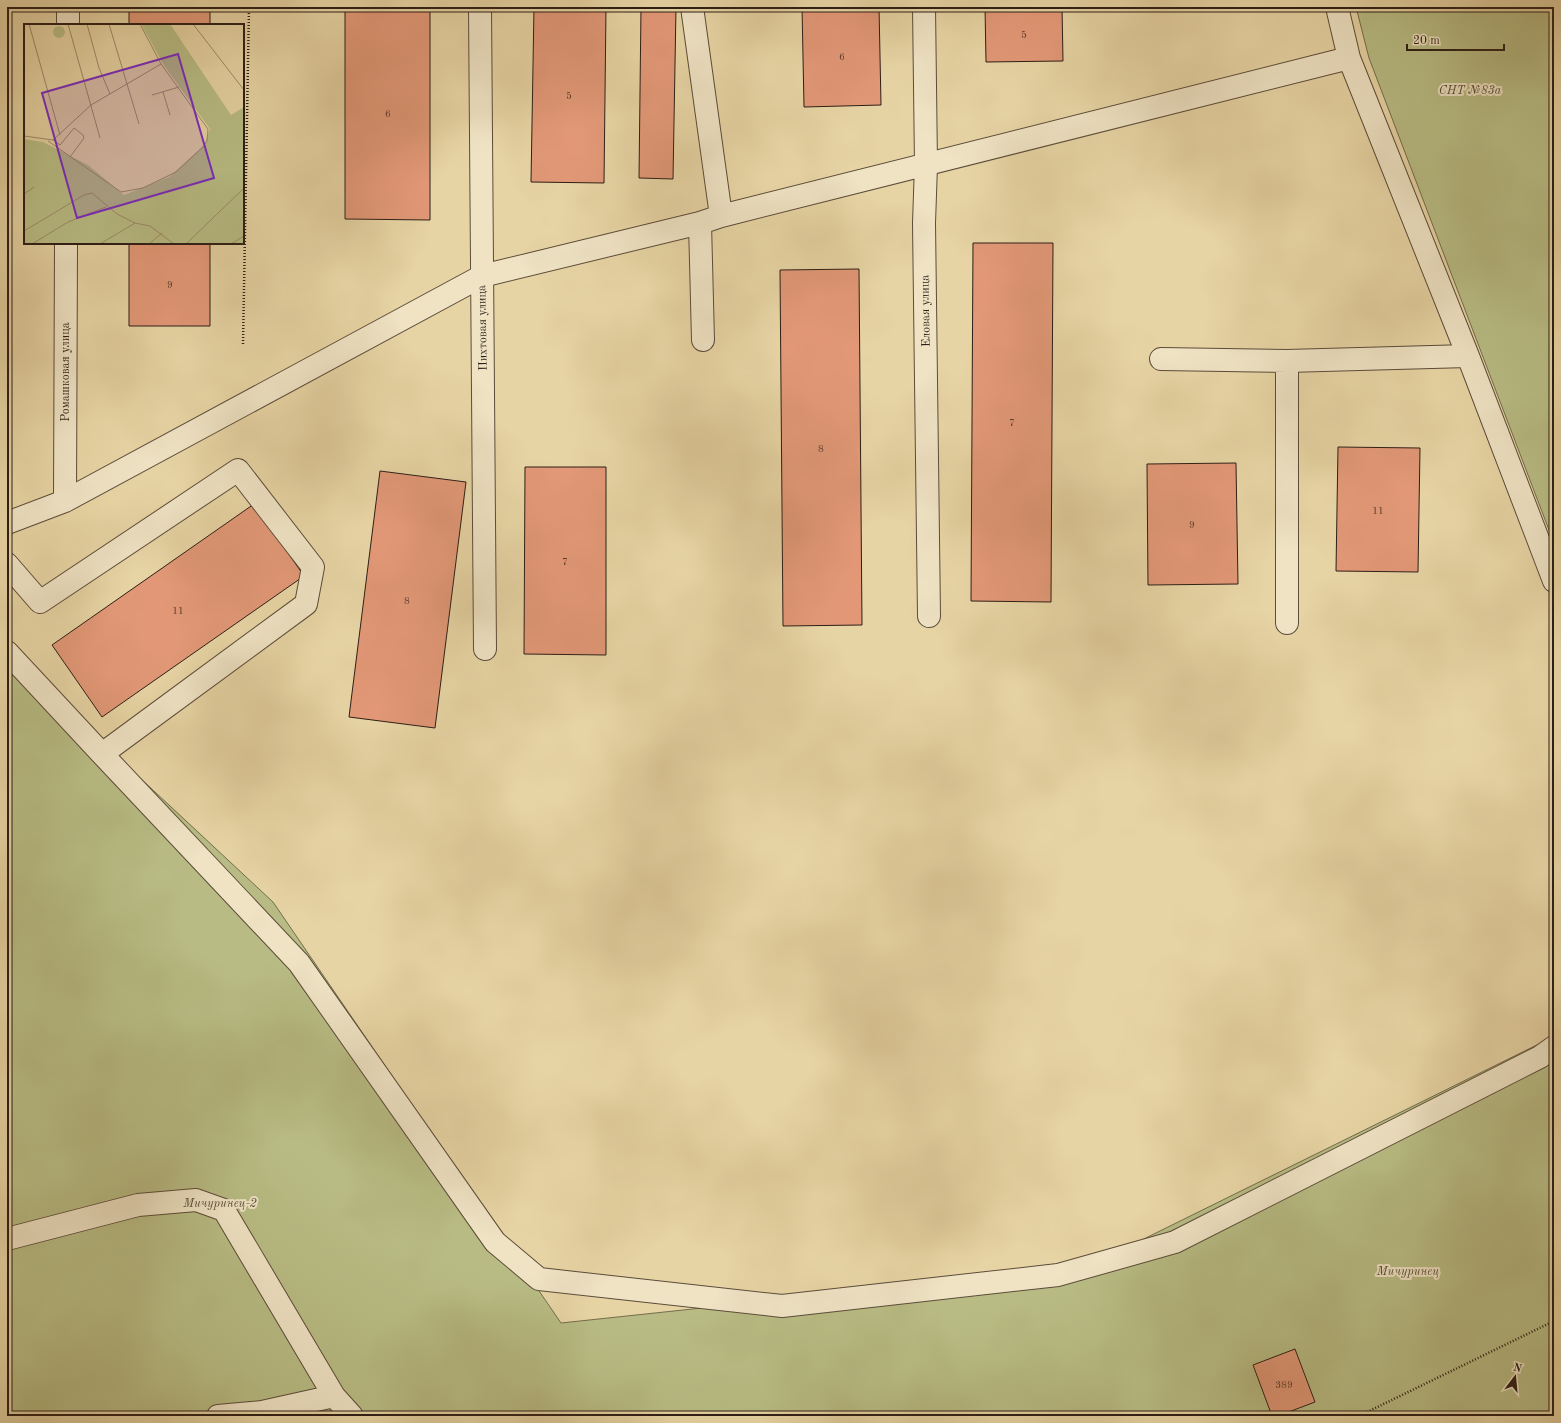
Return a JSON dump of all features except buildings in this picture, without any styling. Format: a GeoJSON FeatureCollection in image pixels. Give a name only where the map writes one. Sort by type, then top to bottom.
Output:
{"type":"FeatureCollection","features":[{"type":"Feature","properties":{"kind":"street"},"geometry":{"type":"LineString","coordinates":[[68,7],[68,24]]}},
{"type":"Feature","properties":{"kind":"street","name":"Пихтовая улица"},"geometry":{"type":"LineString","coordinates":[[480,7],[485,649]]}},
{"type":"Feature","properties":{"kind":"street"},"geometry":{"type":"LineString","coordinates":[[692,7],[721,216]]}},
{"type":"Feature","properties":{"kind":"street","name":"Еловая улица"},"geometry":{"type":"LineString","coordinates":[[924,7],[926,165],[924,223],[929,616]]}},
{"type":"Feature","properties":{"kind":"street"},"geometry":{"type":"LineString","coordinates":[[1337,7],[1349,58],[1468,356],[1554,581]]}},
{"type":"Feature","properties":{"kind":"street"},"geometry":{"type":"LineString","coordinates":[[7,523],[64,501],[482,276],[700,223],[721,216],[1349,58]]}},
{"type":"Feature","properties":{"kind":"street"},"geometry":{"type":"LineString","coordinates":[[700,223],[703,340]]}},
{"type":"Feature","properties":{"kind":"street","name":"Ромашковая улица"},"geometry":{"type":"LineString","coordinates":[[64,501],[66,244]]}},
{"type":"Feature","properties":{"kind":"street"},"geometry":{"type":"LineString","coordinates":[[1161,360],[1287,361],[1468,356]]}},
{"type":"Feature","properties":{"kind":"street"},"geometry":{"type":"LineString","coordinates":[[1287,361],[1287,623]]}},
{"type":"Feature","properties":{"kind":"street"},"geometry":{"type":"LineString","coordinates":[[7,564],[40,602],[238,470],[313,567],[306,604],[102,754]]}},
{"type":"Feature","properties":{"kind":"street"},"geometry":{"type":"LineString","coordinates":[[7,652],[299,963],[495,1242],[539,1280],[782,1306],[1058,1275],[1175,1242],[1540,1057],[1554,1047]]}},
{"type":"Feature","properties":{"kind":"street"},"geometry":{"type":"LineString","coordinates":[[7,1239],[138,1205],[196,1200],[224,1210],[334,1396],[352,1416]]}},
{"type":"Feature","properties":{"kind":"street"},"geometry":{"type":"LineString","coordinates":[[218,1416],[262,1412],[334,1396]]}},
{"type":"Feature","properties":{"kind":"path"},"geometry":{"type":"LineString","coordinates":[[243,344],[249,7]]}},
{"type":"Feature","properties":{"kind":"path"},"geometry":{"type":"LineString","coordinates":[[1359,1416],[1554,1321]]}},
{"type":"Feature","properties":{"kind":"green space","name":"СНТ №83а"},"geometry":{"type":"Polygon","coordinates":[[[1356,7],[1554,7],[1554,543],[1369,58],[1356,7]]]}},
{"type":"Feature","properties":{"kind":"green space"},"geometry":{"type":"Polygon","coordinates":[[[7,654],[273,902],[561,1323],[1087,1267],[1551,1038],[1554,1034],[1554,1416],[7,1416],[7,654]]]}},
{"type":"Feature","properties":{"kind":"park label","name":"Мичуринец-2"},"geometry":{"type":"Point","coordinates":[220,1203]}},
{"type":"Feature","properties":{"kind":"park label","name":"Мичуринец"},"geometry":{"type":"Point","coordinates":[1408,1271]}}]}
